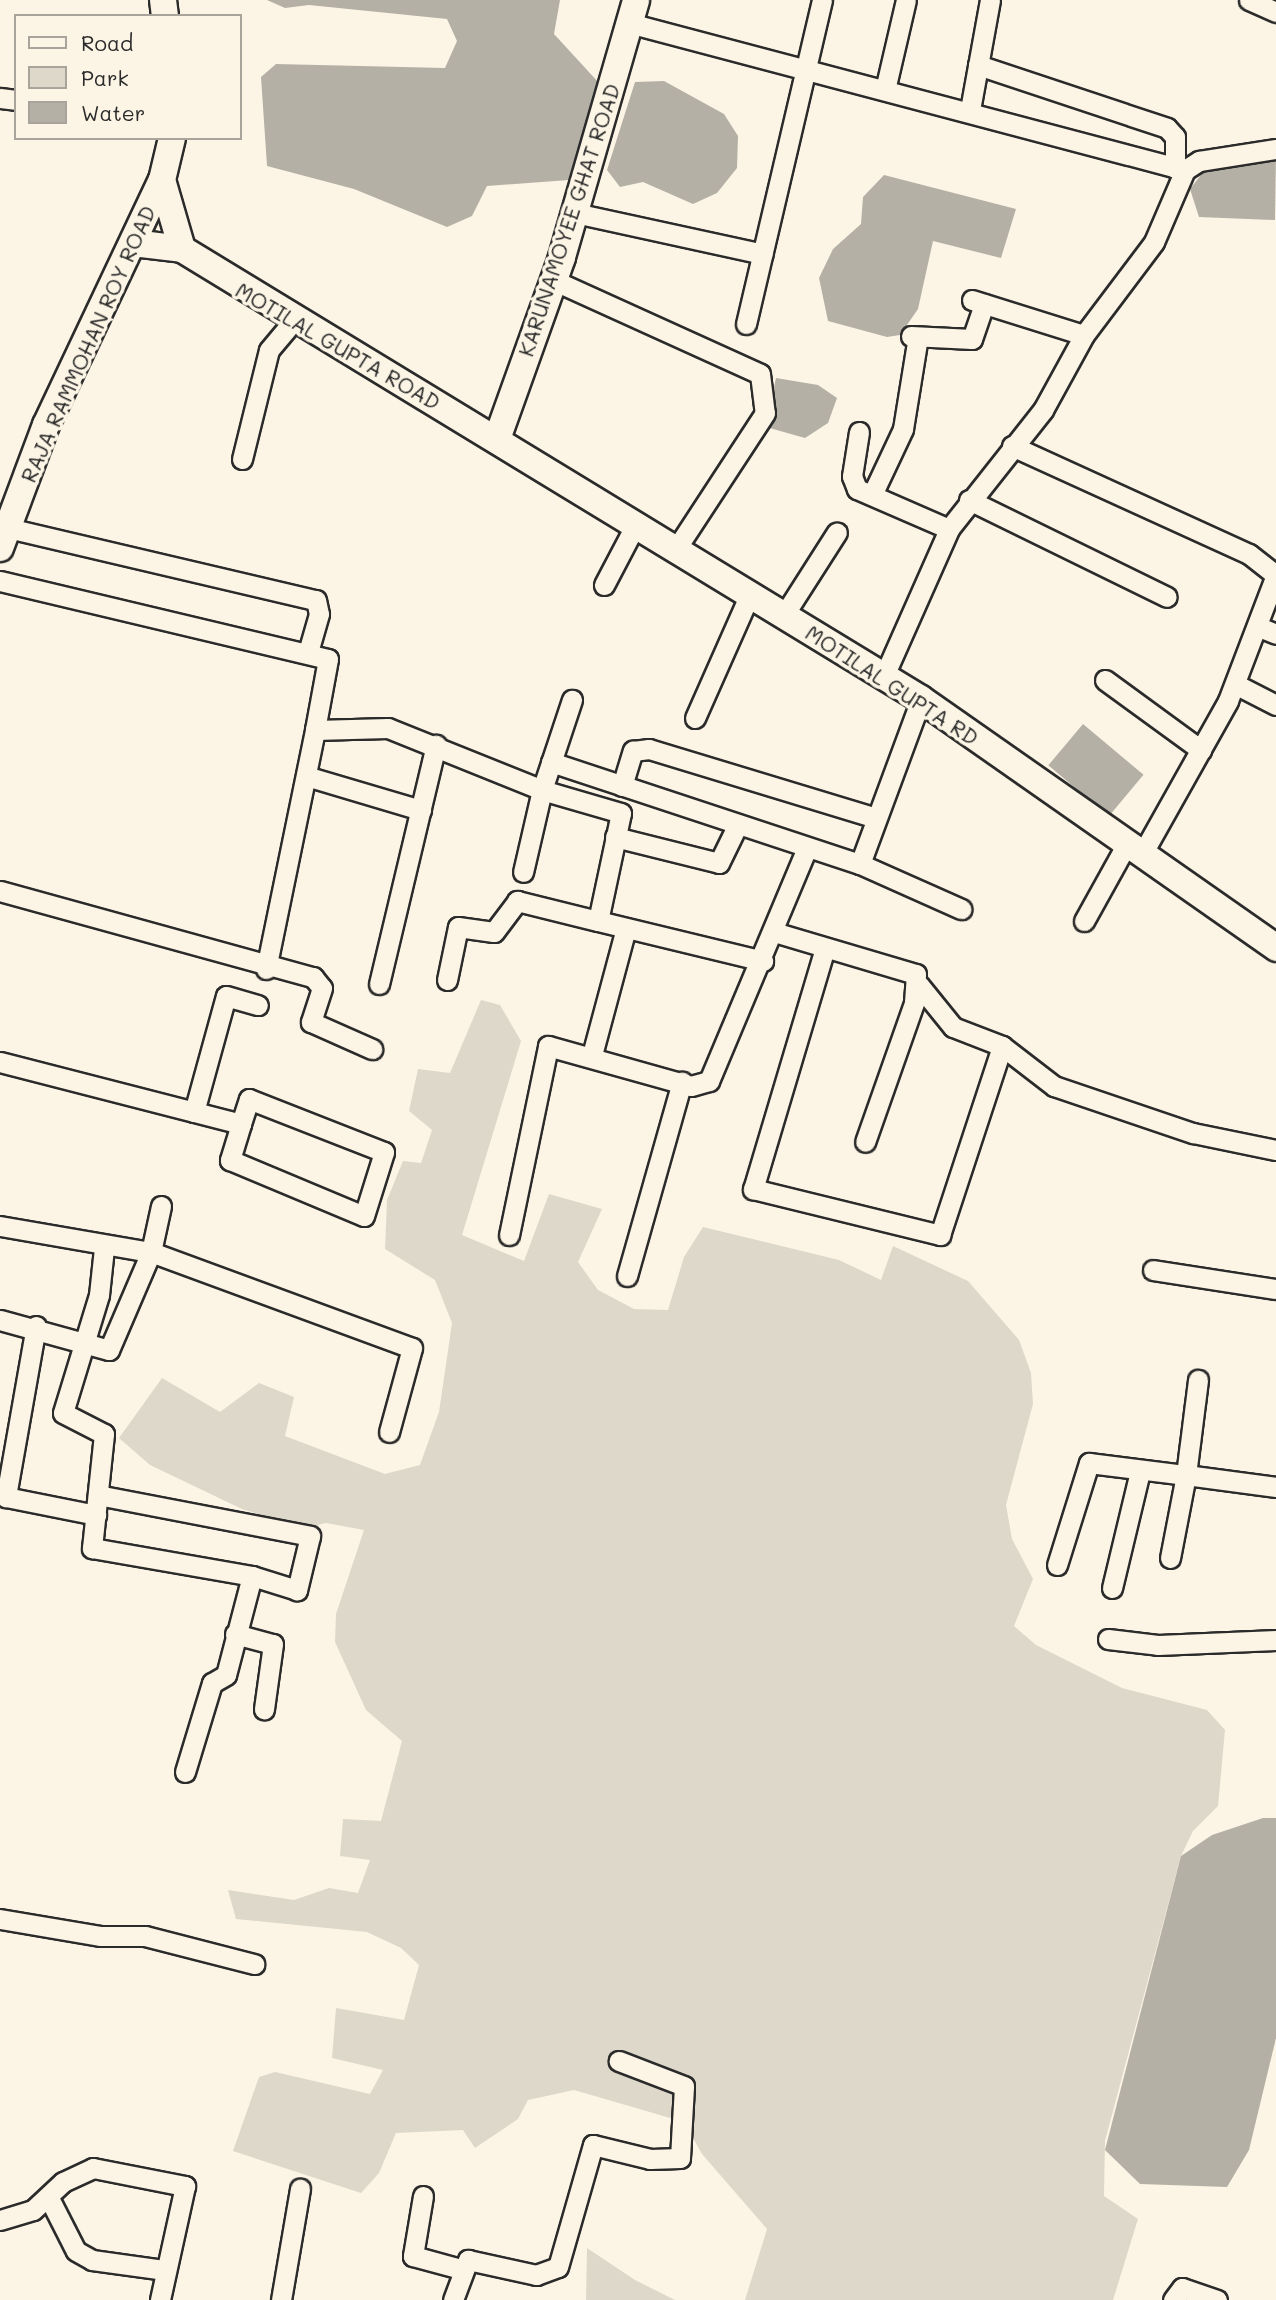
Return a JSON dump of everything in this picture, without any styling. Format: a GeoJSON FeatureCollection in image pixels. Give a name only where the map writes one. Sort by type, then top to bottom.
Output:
{"type":"FeatureCollection","features":[{"type":"Feature","properties":{"kind":"street"},"geometry":{"type":"LineString","coordinates":[[746,324],[822,0]]}},
{"type":"Feature","properties":{"kind":"street"},"geometry":{"type":"LineString","coordinates":[[885,90],[906,0]]}},
{"type":"Feature","properties":{"kind":"street"},"geometry":{"type":"LineString","coordinates":[[970,110],[990,0]]}},
{"type":"Feature","properties":{"kind":"street"},"geometry":{"type":"LineString","coordinates":[[1249,0],[1276,12]]}},
{"type":"Feature","properties":{"kind":"street"},"geometry":{"type":"LineString","coordinates":[[632,12],[804,71],[970,110],[1180,169],[1199,161],[1276,149]]}},
{"type":"Feature","properties":{"kind":"street","name":"KARUNAMOYEE GHAT ROAD"},"geometry":{"type":"LineString","coordinates":[[497,439],[575,213],[632,12]]}},
{"type":"Feature","properties":{"kind":"street"},"geometry":{"type":"LineString","coordinates":[[884,676],[949,529],[969,500],[1043,410],[1083,335],[1154,242],[1180,169],[1175,137],[1167,128],[978,65]]}},
{"type":"Feature","properties":{"kind":"street","name":"RAJA RAMMOHAN ROY ROAD"},"geometry":{"type":"LineString","coordinates":[[5,527],[46,425],[162,180],[169,140]]}},
{"type":"Feature","properties":{"kind":"street"},"geometry":{"type":"LineString","coordinates":[[162,180],[182,249]]}},
{"type":"Feature","properties":{"kind":"street"},"geometry":{"type":"LineString","coordinates":[[575,213],[763,254]]}},
{"type":"Feature","properties":{"kind":"street","name":"MOTILAL GUPTA ROAD"},"geometry":{"type":"LineString","coordinates":[[133,243],[182,249],[294,320],[497,439]]}},
{"type":"Feature","properties":{"kind":"street"},"geometry":{"type":"LineString","coordinates":[[553,280],[760,374],[765,413],[676,549]]}},
{"type":"Feature","properties":{"kind":"street"},"geometry":{"type":"LineString","coordinates":[[872,495],[903,429],[914,340],[972,339],[978,302],[1083,335]]}},
{"type":"Feature","properties":{"kind":"street"},"geometry":{"type":"LineString","coordinates":[[242,459],[269,350],[294,320]]}},
{"type":"Feature","properties":{"kind":"street"},"geometry":{"type":"LineString","coordinates":[[859,432],[852,484],[949,529]]}},
{"type":"Feature","properties":{"kind":"street","name":"MOTILAL GUPTA RD"},"geometry":{"type":"LineString","coordinates":[[497,439],[921,699],[1133,852],[1276,948]]}},
{"type":"Feature","properties":{"kind":"street"},"geometry":{"type":"LineString","coordinates":[[1012,446],[1249,554],[1276,575],[1267,631],[1235,684],[1201,750],[1084,921]]}},
{"type":"Feature","properties":{"kind":"street"},"geometry":{"type":"LineString","coordinates":[[969,500],[1167,597]]}},
{"type":"Feature","properties":{"kind":"street"},"geometry":{"type":"LineString","coordinates":[[604,585],[636,524]]}},
{"type":"Feature","properties":{"kind":"street"},"geometry":{"type":"LineString","coordinates":[[5,527],[316,600],[319,614],[308,652]]}},
{"type":"Feature","properties":{"kind":"street"},"geometry":{"type":"LineString","coordinates":[[784,615],[837,532]]}},
{"type":"Feature","properties":{"kind":"street"},"geometry":{"type":"LineString","coordinates":[[0,581],[308,652],[331,663],[266,969]]}},
{"type":"Feature","properties":{"kind":"street"},"geometry":{"type":"LineString","coordinates":[[695,718],[750,594]]}},
{"type":"Feature","properties":{"kind":"street"},"geometry":{"type":"LineString","coordinates":[[1105,680],[1201,750]]}},
{"type":"Feature","properties":{"kind":"street"},"geometry":{"type":"LineString","coordinates":[[1235,684],[1276,705]]}},
{"type":"Feature","properties":{"kind":"street"},"geometry":{"type":"LineString","coordinates":[[860,864],[921,699]]}},
{"type":"Feature","properties":{"kind":"street"},"geometry":{"type":"LineString","coordinates":[[523,872],[542,790],[572,700]]}},
{"type":"Feature","properties":{"kind":"street"},"geometry":{"type":"LineString","coordinates":[[315,730],[388,728],[436,745],[542,790],[621,813],[598,921]]}},
{"type":"Feature","properties":{"kind":"street"},"geometry":{"type":"LineString","coordinates":[[379,984],[436,745]]}},
{"type":"Feature","properties":{"kind":"street"},"geometry":{"type":"LineString","coordinates":[[622,786],[633,751],[649,749],[876,818]]}},
{"type":"Feature","properties":{"kind":"street"},"geometry":{"type":"LineString","coordinates":[[551,762],[860,864],[961,909]]}},
{"type":"Feature","properties":{"kind":"street"},"geometry":{"type":"LineString","coordinates":[[306,776],[421,810]]}},
{"type":"Feature","properties":{"kind":"street"},"geometry":{"type":"LineString","coordinates":[[615,837],[719,863],[738,824]]}},
{"type":"Feature","properties":{"kind":"street"},"geometry":{"type":"LineString","coordinates":[[509,1235],[548,1046],[592,1055],[698,1087],[709,1081],[763,961],[807,848]]}},
{"type":"Feature","properties":{"kind":"street"},"geometry":{"type":"LineString","coordinates":[[0,891],[321,983],[311,1022],[372,1049]]}},
{"type":"Feature","properties":{"kind":"street"},"geometry":{"type":"LineString","coordinates":[[447,979],[458,927],[494,932],[517,901],[763,961]]}},
{"type":"Feature","properties":{"kind":"street"},"geometry":{"type":"LineString","coordinates":[[592,1055],[626,928]]}},
{"type":"Feature","properties":{"kind":"street"},"geometry":{"type":"LineString","coordinates":[[774,932],[916,974],[919,985],[953,1027],[1002,1046],[1054,1086],[1193,1133],[1276,1150]]}},
{"type":"Feature","properties":{"kind":"street"},"geometry":{"type":"LineString","coordinates":[[825,948],[753,1189],[940,1235],[1002,1046]]}},
{"type":"Feature","properties":{"kind":"street"},"geometry":{"type":"LineString","coordinates":[[865,1142],[919,985]]}},
{"type":"Feature","properties":{"kind":"street"},"geometry":{"type":"LineString","coordinates":[[194,1112],[226,996],[258,1004]]}},
{"type":"Feature","properties":{"kind":"street"},"geometry":{"type":"LineString","coordinates":[[0,1062],[241,1124]]}},
{"type":"Feature","properties":{"kind":"street"},"geometry":{"type":"LineString","coordinates":[[627,1276],[682,1082]]}},
{"type":"Feature","properties":{"kind":"street"},"geometry":{"type":"LineString","coordinates":[[249,1099],[384,1152],[364,1216],[230,1160],[241,1124],[249,1099]]}},
{"type":"Feature","properties":{"kind":"street"},"geometry":{"type":"LineString","coordinates":[[0,1320],[36,1326],[109,1350],[151,1252],[161,1206]]}},
{"type":"Feature","properties":{"kind":"street"},"geometry":{"type":"LineString","coordinates":[[0,1226],[104,1248],[151,1252],[412,1349],[389,1432]]}},
{"type":"Feature","properties":{"kind":"street"},"geometry":{"type":"LineString","coordinates":[[36,1326],[3,1496],[97,1505],[310,1536],[297,1590],[252,1576],[92,1548],[97,1505],[104,1434],[63,1413],[82,1341],[99,1295],[104,1248]]}},
{"type":"Feature","properties":{"kind":"street"},"geometry":{"type":"LineString","coordinates":[[1153,1270],[1276,1289]]}},
{"type":"Feature","properties":{"kind":"street"},"geometry":{"type":"LineString","coordinates":[[1170,1558],[1186,1475],[1198,1380]]}},
{"type":"Feature","properties":{"kind":"street"},"geometry":{"type":"LineString","coordinates":[[1058,1565],[1085,1466],[1276,1487]]}},
{"type":"Feature","properties":{"kind":"street"},"geometry":{"type":"LineString","coordinates":[[1112,1588],[1140,1471]]}},
{"type":"Feature","properties":{"kind":"street"},"geometry":{"type":"LineString","coordinates":[[185,1772],[212,1683],[226,1675],[252,1576]]}},
{"type":"Feature","properties":{"kind":"street"},"geometry":{"type":"LineString","coordinates":[[235,1634],[273,1643],[264,1709]]}},
{"type":"Feature","properties":{"kind":"street"},"geometry":{"type":"LineString","coordinates":[[1108,1639],[1157,1645],[1276,1640]]}},
{"type":"Feature","properties":{"kind":"street"},"geometry":{"type":"LineString","coordinates":[[0,1919],[100,1936],[145,1936],[254,1964]]}},
{"type":"Feature","properties":{"kind":"street"},"geometry":{"type":"LineString","coordinates":[[453,2300],[461,2269],[477,2258],[536,2275],[558,2267],[593,2145],[650,2159],[680,2158],[684,2085],[619,2060]]}},
{"type":"Feature","properties":{"kind":"street"},"geometry":{"type":"LineString","coordinates":[[0,2220],[49,2198],[63,2182],[93,2168],[185,2186],[160,2300]]}},
{"type":"Feature","properties":{"kind":"street"},"geometry":{"type":"LineString","coordinates":[[281,2300],[300,2189]]}},
{"type":"Feature","properties":{"kind":"street"},"geometry":{"type":"LineString","coordinates":[[423,2196],[413,2256],[461,2269]]}},
{"type":"Feature","properties":{"kind":"street"},"geometry":{"type":"LineString","coordinates":[[49,2198],[76,2251],[92,2260],[166,2270]]}},
{"type":"Feature","properties":{"kind":"street"},"geometry":{"type":"LineString","coordinates":[[1173,2300],[1182,2288],[1217,2300]]}},
{"type":"Feature","properties":{"kind":"green space"},"geometry":{"type":"Polygon","coordinates":[[[481,1000],[500,1005],[521,1041],[462,1235],[524,1261],[549,1194],[602,1209],[578,1262],[598,1290],[634,1309],[668,1310],[684,1257],[703,1227],[839,1260],[881,1280],[893,1246],[968,1281],[1019,1340],[1031,1373],[1033,1404],[1006,1505],[1012,1539],[1033,1579],[1014,1626],[1036,1645],[1122,1688],[1207,1710],[1225,1730],[1218,1806],[1193,1831],[1181,1856],[1105,2141],[1104,2196],[1138,2219],[1113,2300],[745,2300],[767,2229],[702,2154],[684,2122],[574,2090],[528,2100],[518,2119],[475,2148],[463,2130],[396,2133],[379,2173],[361,2193],[233,2151],[259,2077],[275,2072],[370,2094],[383,2070],[332,2058],[336,2008],[404,2020],[419,1965],[401,1948],[367,1932],[236,1919],[228,1890],[294,1900],[329,1888],[358,1893],[370,1860],[340,1856],[343,1819],[381,1821],[402,1741],[366,1710],[335,1642],[336,1614],[364,1530],[326,1523],[304,1528],[242,1509],[150,1465],[119,1438],[162,1378],[220,1412],[259,1383],[294,1397],[285,1436],[385,1474],[420,1465],[439,1412],[452,1323],[435,1280],[385,1249],[387,1200],[403,1161],[421,1163],[432,1130],[409,1111],[418,1069],[450,1073],[481,1000]]]}},
{"type":"Feature","properties":{"kind":"green space"},"geometry":{"type":"Polygon","coordinates":[[[587,2248],[635,2280],[675,2300],[586,2300],[587,2248]]]}},
{"type":"Feature","properties":{"kind":"water"},"geometry":{"type":"Polygon","coordinates":[[[267,0],[560,0],[554,34],[599,83],[569,180],[487,186],[472,216],[447,227],[354,189],[267,166],[261,77],[276,64],[445,68],[457,41],[447,19],[309,5],[285,8],[267,0]]]}},
{"type":"Feature","properties":{"kind":"water"},"geometry":{"type":"Polygon","coordinates":[[[664,81],[724,114],[738,136],[737,168],[717,193],[693,204],[643,182],[620,187],[607,170],[635,82],[664,81]]]}},
{"type":"Feature","properties":{"kind":"water"},"geometry":{"type":"Polygon","coordinates":[[[1276,155],[1275,220],[1199,217],[1190,189],[1204,171],[1276,155]]]}},
{"type":"Feature","properties":{"kind":"water"},"geometry":{"type":"Polygon","coordinates":[[[884,175],[1016,209],[1001,258],[933,241],[918,309],[900,335],[887,337],[828,321],[819,278],[833,249],[861,224],[863,197],[884,175]]]}},
{"type":"Feature","properties":{"kind":"water"},"geometry":{"type":"Polygon","coordinates":[[[776,378],[818,385],[837,398],[828,423],[805,438],[766,427],[776,378]]]}},
{"type":"Feature","properties":{"kind":"water"},"geometry":{"type":"Polygon","coordinates":[[[1083,724],[1144,775],[1109,816],[1048,765],[1083,724]]]}},
{"type":"Feature","properties":{"kind":"water"},"geometry":{"type":"Polygon","coordinates":[[[1263,1818],[1276,1818],[1276,2038],[1249,2150],[1227,2187],[1140,2184],[1105,2150],[1181,1856],[1212,1835],[1263,1818]]]}}]}
